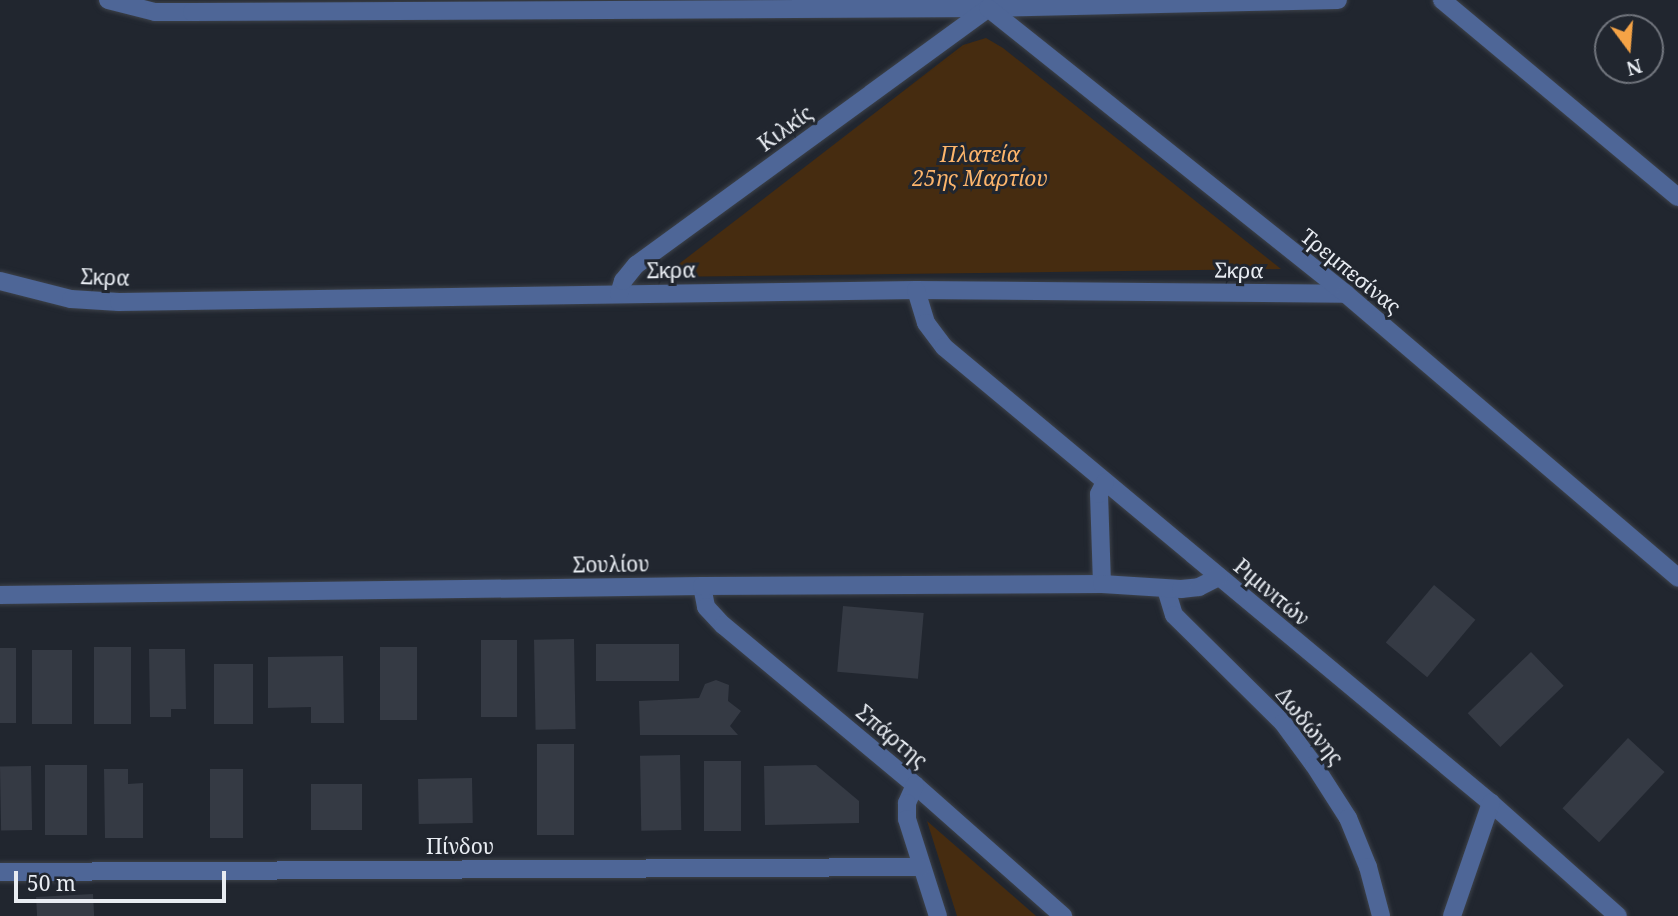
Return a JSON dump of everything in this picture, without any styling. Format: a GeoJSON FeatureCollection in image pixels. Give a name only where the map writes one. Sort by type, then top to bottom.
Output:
{"type":"FeatureCollection","features":[{"type":"Feature","properties":{"kind":"street"},"geometry":{"type":"LineString","coordinates":[[108,0],[155,12],[988,8],[1338,0]]}},
{"type":"Feature","properties":{"kind":"street"},"geometry":{"type":"LineString","coordinates":[[1442,0],[1678,197]]}},
{"type":"Feature","properties":{"kind":"street","name":"Κιλκίς"},"geometry":{"type":"LineString","coordinates":[[619,294],[623,281],[636,265],[988,8]]}},
{"type":"Feature","properties":{"kind":"street","name":"Τρεμπεσίνας"},"geometry":{"type":"LineString","coordinates":[[988,8],[1346,294],[1678,578]]}},
{"type":"Feature","properties":{"kind":"street","name":"Σκρα"},"geometry":{"type":"LineString","coordinates":[[0,281],[61,297],[119,302],[916,290],[1346,294]]}},
{"type":"Feature","properties":{"kind":"street","name":"Ριμινιτών"},"geometry":{"type":"LineString","coordinates":[[916,290],[926,323],[944,347],[1491,803],[1618,916]]}},
{"type":"Feature","properties":{"kind":"street"},"geometry":{"type":"LineString","coordinates":[[1102,584],[1099,494],[1105,482]]}},
{"type":"Feature","properties":{"kind":"street","name":"Σουλίου"},"geometry":{"type":"LineString","coordinates":[[0,595],[702,586],[1102,584],[1167,589],[1199,587],[1219,577]]}},
{"type":"Feature","properties":{"kind":"street","name":"Σπάρτης"},"geometry":{"type":"LineString","coordinates":[[702,586],[706,607],[723,625],[915,785],[1063,916]]}},
{"type":"Feature","properties":{"kind":"street","name":"Δωδώνης"},"geometry":{"type":"LineString","coordinates":[[1167,589],[1174,615],[1283,723],[1314,765],[1348,818],[1368,867],[1381,916]]}},
{"type":"Feature","properties":{"kind":"street"},"geometry":{"type":"LineString","coordinates":[[915,785],[907,803],[907,819],[938,916]]}},
{"type":"Feature","properties":{"kind":"street"},"geometry":{"type":"LineString","coordinates":[[1452,916],[1491,803]]}},
{"type":"Feature","properties":{"kind":"street","name":"Πίνδου"},"geometry":{"type":"LineString","coordinates":[[0,872],[921,867]]}},
{"type":"Feature","properties":{"kind":"green space","name":"Πλατεία 25ης Μαρτίου"},"geometry":{"type":"Polygon","coordinates":[[[986,38],[1003,48],[1281,269],[662,277],[963,45],[986,38]]]}},
{"type":"Feature","properties":{"kind":"green space"},"geometry":{"type":"Polygon","coordinates":[[[927,821],[1036,916],[957,916],[927,821]]]}},
{"type":"Feature","properties":{"kind":"building"},"geometry":{"type":"Polygon","coordinates":[[[1434,585],[1475,620],[1427,677],[1386,642],[1434,585]]]}},
{"type":"Feature","properties":{"kind":"building"},"geometry":{"type":"Polygon","coordinates":[[[843,606],[924,613],[918,679],[837,672],[843,606]]]}},
{"type":"Feature","properties":{"kind":"building"},"geometry":{"type":"Polygon","coordinates":[[[574,639],[576,729],[536,730],[534,640],[574,639]]]}},
{"type":"Feature","properties":{"kind":"building"},"geometry":{"type":"Polygon","coordinates":[[[481,640],[517,640],[517,717],[481,717],[481,640]]]}},
{"type":"Feature","properties":{"kind":"building"},"geometry":{"type":"Polygon","coordinates":[[[596,644],[679,644],[679,681],[596,681],[596,644]]]}},
{"type":"Feature","properties":{"kind":"building"},"geometry":{"type":"Polygon","coordinates":[[[94,647],[131,647],[131,724],[94,724],[94,647]]]}},
{"type":"Feature","properties":{"kind":"building"},"geometry":{"type":"Polygon","coordinates":[[[380,647],[417,647],[417,720],[380,720],[380,647]]]}},
{"type":"Feature","properties":{"kind":"building"},"geometry":{"type":"Polygon","coordinates":[[[0,648],[16,648],[16,723],[0,723],[0,648]]]}},
{"type":"Feature","properties":{"kind":"building"},"geometry":{"type":"Polygon","coordinates":[[[149,649],[185,649],[186,709],[171,709],[171,717],[150,717],[149,649]]]}},
{"type":"Feature","properties":{"kind":"building"},"geometry":{"type":"Polygon","coordinates":[[[32,650],[72,650],[72,724],[32,724],[32,650]]]}},
{"type":"Feature","properties":{"kind":"building"},"geometry":{"type":"Polygon","coordinates":[[[1531,652],[1564,686],[1500,747],[1468,713],[1531,652]]]}},
{"type":"Feature","properties":{"kind":"building"},"geometry":{"type":"Polygon","coordinates":[[[343,656],[344,723],[311,723],[311,707],[268,708],[268,657],[343,656]]]}},
{"type":"Feature","properties":{"kind":"building"},"geometry":{"type":"Polygon","coordinates":[[[214,664],[253,664],[253,724],[214,724],[214,664]]]}},
{"type":"Feature","properties":{"kind":"building"},"geometry":{"type":"Polygon","coordinates":[[[716,680],[729,685],[728,701],[741,711],[730,726],[738,735],[640,735],[639,701],[699,698],[705,684],[716,680]]]}},
{"type":"Feature","properties":{"kind":"building"},"geometry":{"type":"Polygon","coordinates":[[[1628,738],[1665,772],[1599,842],[1563,808],[1628,738]]]}},
{"type":"Feature","properties":{"kind":"building"},"geometry":{"type":"Polygon","coordinates":[[[537,744],[574,744],[574,835],[537,835],[537,744]]]}},
{"type":"Feature","properties":{"kind":"building"},"geometry":{"type":"Polygon","coordinates":[[[680,755],[681,830],[641,831],[640,756],[680,755]]]}},
{"type":"Feature","properties":{"kind":"building"},"geometry":{"type":"Polygon","coordinates":[[[704,761],[741,761],[741,831],[704,831],[704,761]]]}},
{"type":"Feature","properties":{"kind":"building"},"geometry":{"type":"Polygon","coordinates":[[[45,765],[87,765],[87,835],[45,835],[45,765]]]}},
{"type":"Feature","properties":{"kind":"building"},"geometry":{"type":"Polygon","coordinates":[[[816,765],[859,801],[859,823],[765,825],[764,766],[816,765]]]}},
{"type":"Feature","properties":{"kind":"building"},"geometry":{"type":"Polygon","coordinates":[[[31,766],[32,830],[1,831],[0,767],[31,766]]]}},
{"type":"Feature","properties":{"kind":"building"},"geometry":{"type":"Polygon","coordinates":[[[104,769],[128,769],[128,784],[143,783],[143,838],[105,838],[104,769]]]}},
{"type":"Feature","properties":{"kind":"building"},"geometry":{"type":"Polygon","coordinates":[[[210,769],[243,769],[243,838],[210,838],[210,769]]]}},
{"type":"Feature","properties":{"kind":"building"},"geometry":{"type":"Polygon","coordinates":[[[472,778],[473,823],[419,824],[418,779],[472,778]]]}},
{"type":"Feature","properties":{"kind":"building"},"geometry":{"type":"Polygon","coordinates":[[[311,784],[362,784],[362,830],[311,830],[311,784]]]}},
{"type":"Feature","properties":{"kind":"building"},"geometry":{"type":"Polygon","coordinates":[[[93,894],[94,916],[37,916],[36,897],[93,894]]]}}]}
